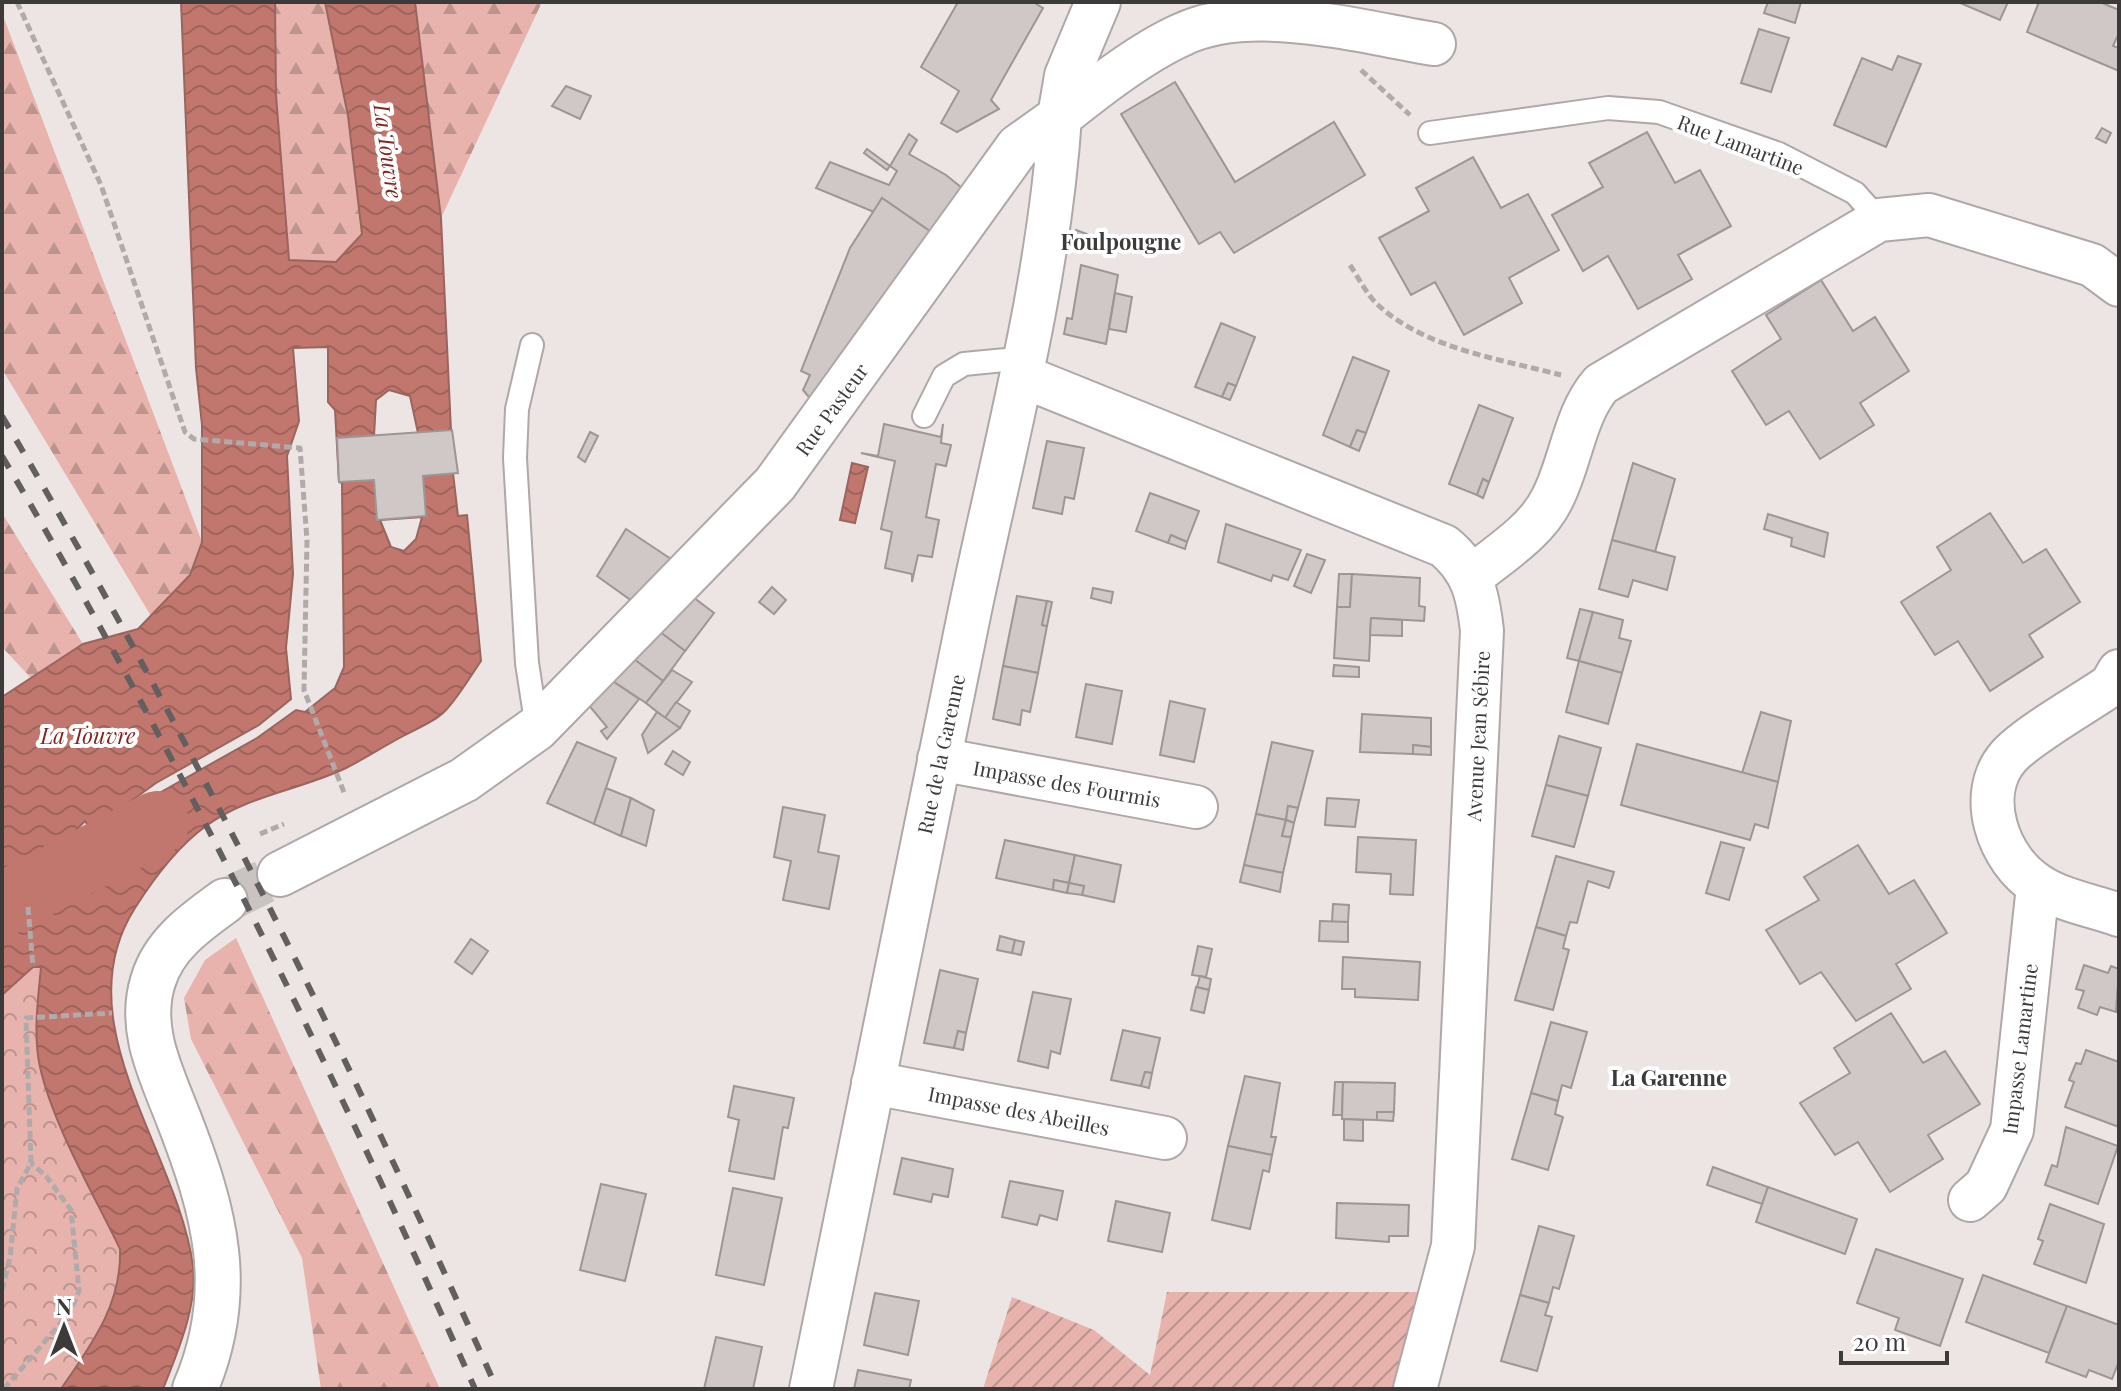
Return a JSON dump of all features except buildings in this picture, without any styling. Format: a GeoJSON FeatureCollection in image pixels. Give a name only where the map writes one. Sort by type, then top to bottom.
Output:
{"type":"FeatureCollection","features":[{"type":"Feature","properties":{"kind":"street"},"geometry":{"type":"LineString","coordinates":[[1090,20],[1097,56],[1112,64],[1133,66]]}},
{"type":"Feature","properties":{"kind":"street"},"geometry":{"type":"LineString","coordinates":[[1060,117],[1067,76],[1090,20]]}},
{"type":"Feature","properties":{"kind":"street"},"geometry":{"type":"LineString","coordinates":[[1060,117],[1180,35],[1249,20],[1310,24],[1434,44]]}},
{"type":"Feature","properties":{"kind":"street","name":"Rue de la Garenne"},"geometry":{"type":"LineString","coordinates":[[811,1389],[939,759],[1023,367],[1050,211],[1060,117]]}},
{"type":"Feature","properties":{"kind":"street","name":"Rue Pasteur"},"geometry":{"type":"LineString","coordinates":[[280,874],[489,766],[537,728],[775,484],[849,386],[1000,170],[1018,147],[1060,117]]}},
{"type":"Feature","properties":{"kind":"street"},"geometry":{"type":"LineString","coordinates":[[1471,577],[1530,529],[1552,501],[1594,392],[1601,384],[1879,220],[1929,215],[2092,265],[2119,285]]}},
{"type":"Feature","properties":{"kind":"street","name":"Avenue Jean Sébire"},"geometry":{"type":"LineString","coordinates":[[1023,367],[1444,546],[1460,559],[1478,595],[1482,631],[1453,1246],[1415,1389]]}},
{"type":"Feature","properties":{"kind":"street"},"geometry":{"type":"LineString","coordinates":[[2119,671],[2111,685],[2010,756],[1996,777],[1992,815],[1999,838],[2022,871],[2038,886],[2119,915]]}},
{"type":"Feature","properties":{"kind":"street","name":"Impasse des Fourmis"},"geometry":{"type":"LineString","coordinates":[[939,759],[1196,807]]}},
{"type":"Feature","properties":{"kind":"street","name":"Impasse Lamartine"},"geometry":{"type":"LineString","coordinates":[[1970,1200],[1986,1186],[2012,1130],[2038,886]]}},
{"type":"Feature","properties":{"kind":"street"},"geometry":{"type":"LineString","coordinates":[[195,1389],[213,1340],[220,1302],[218,1264],[201,1181],[150,1041],[149,998],[154,978],[172,946],[189,927],[225,901]]}},
{"type":"Feature","properties":{"kind":"street","name":"Impasse des Abeilles"},"geometry":{"type":"LineString","coordinates":[[873,1083],[1165,1138]]}},
{"type":"Feature","properties":{"kind":"lane","name":"Rue Lamartine"},"geometry":{"type":"LineString","coordinates":[[1430,133],[1608,108],[1659,112],[1779,154],[1855,193],[1879,220]]}},
{"type":"Feature","properties":{"kind":"lane"},"geometry":{"type":"LineString","coordinates":[[532,345],[517,409],[515,458],[527,663],[537,728]]}},
{"type":"Feature","properties":{"kind":"lane"},"geometry":{"type":"LineString","coordinates":[[924,416],[944,376],[964,364],[1023,367]]}},
{"type":"Feature","properties":{"kind":"path"},"geometry":{"type":"LineString","coordinates":[[17,2],[101,185],[185,432],[194,439],[300,448],[307,540],[307,703],[337,780]]}},
{"type":"Feature","properties":{"kind":"path"},"geometry":{"type":"LineString","coordinates":[[1353,64],[1430,133]]}},
{"type":"Feature","properties":{"kind":"path"},"geometry":{"type":"LineString","coordinates":[[1350,265],[1377,304],[1421,333],[1465,350],[1561,375],[1594,392]]}},
{"type":"Feature","properties":{"kind":"path"},"geometry":{"type":"LineString","coordinates":[[28,907],[33,967]]}},
{"type":"Feature","properties":{"kind":"path"},"geometry":{"type":"LineString","coordinates":[[2,1290],[10,1258],[17,1189],[31,1163],[26,1018],[123,1013]]}},
{"type":"Feature","properties":{"kind":"path"},"geometry":{"type":"LineString","coordinates":[[4,1389],[70,1312],[79,1291],[71,1210],[46,1176],[31,1163]]}},
{"type":"Feature","properties":{"kind":"green space"},"geometry":{"type":"Polygon","coordinates":[[[227,2],[542,2],[441,218],[257,294],[227,2]]]}},
{"type":"Feature","properties":{"kind":"green space"},"geometry":{"type":"Polygon","coordinates":[[[2,13],[202,542],[190,575],[151,616],[2,369],[2,13]]]}},
{"type":"Feature","properties":{"kind":"green space"},"geometry":{"type":"Polygon","coordinates":[[[2,513],[83,644],[31,678],[2,647],[2,513]]]}},
{"type":"Feature","properties":{"kind":"green space"},"geometry":{"type":"Polygon","coordinates":[[[236,938],[440,1389],[321,1389],[302,1258],[191,1039],[184,998],[205,960],[236,938]]]}},
{"type":"Feature","properties":{"kind":"green space"},"geometry":{"type":"Polygon","coordinates":[[[33,967],[41,967],[40,1066],[53,1104],[120,1249],[119,1269],[116,1288],[102,1324],[61,1389],[2,1389],[2,995],[33,967]]]}},
{"type":"Feature","properties":{"kind":"green space"},"geometry":{"type":"Polygon","coordinates":[[[1167,1292],[1428,1292],[1399,1389],[983,1389],[1012,1297],[1094,1330],[1150,1375],[1167,1292]]]}},
{"type":"Feature","properties":{"kind":"water","name":"La Touvre"},"geometry":{"type":"Polygon","coordinates":[[[181,2],[275,2],[276,95],[289,260],[336,262],[362,234],[348,116],[325,2],[415,2],[441,218],[453,473],[458,516],[467,515],[481,661],[451,705],[428,723],[346,768],[239,807],[206,826],[185,843],[135,908],[116,951],[111,996],[117,1041],[131,1087],[183,1222],[193,1266],[192,1297],[185,1329],[163,1389],[61,1389],[93,1340],[110,1306],[116,1288],[120,1249],[64,1136],[46,1089],[37,1042],[41,967],[33,967],[2,995],[2,697],[83,644],[138,629],[190,575],[202,542],[202,425],[196,368],[181,2]],[[328,347],[293,348],[299,421],[287,456],[293,574],[286,648],[291,699],[259,725],[156,783],[91,830],[85,821],[57,850],[19,905],[24,909],[103,848],[97,840],[161,792],[257,738],[296,710],[305,712],[335,688],[344,667],[342,483],[339,482],[335,410],[328,402],[328,347]],[[389,390],[376,400],[374,436],[418,433],[410,396],[389,390]],[[422,517],[380,520],[391,547],[404,551],[416,539],[422,517]]]}},
{"type":"Feature","properties":{"kind":"water"},"geometry":{"type":"Polygon","coordinates":[[[852,463],[868,467],[855,523],[840,520],[852,463]]]}},
{"type":"Feature","properties":{"kind":"waterway","name":"La Touvre"},"geometry":{"type":"LineString","coordinates":[[2,905],[157,823]]}},
{"type":"Feature","properties":{"kind":"tunnel"},"geometry":{"type":"LineString","coordinates":[[225,901],[280,874]]}},
{"type":"Feature","properties":{"kind":"railway"},"geometry":{"type":"LineString","coordinates":[[2,416],[137,654],[263,895],[383,1141],[497,1389]]}},
{"type":"Feature","properties":{"kind":"railway"},"geometry":{"type":"LineString","coordinates":[[2,456],[131,683],[252,915],[366,1151],[475,1389]]}},
{"type":"Feature","properties":{"kind":"district","name":"Foulpougne"},"geometry":{"type":"Point","coordinates":[1121,241]}},
{"type":"Feature","properties":{"kind":"district","name":"La Garenne"},"geometry":{"type":"Point","coordinates":[1669,1077]}}]}
